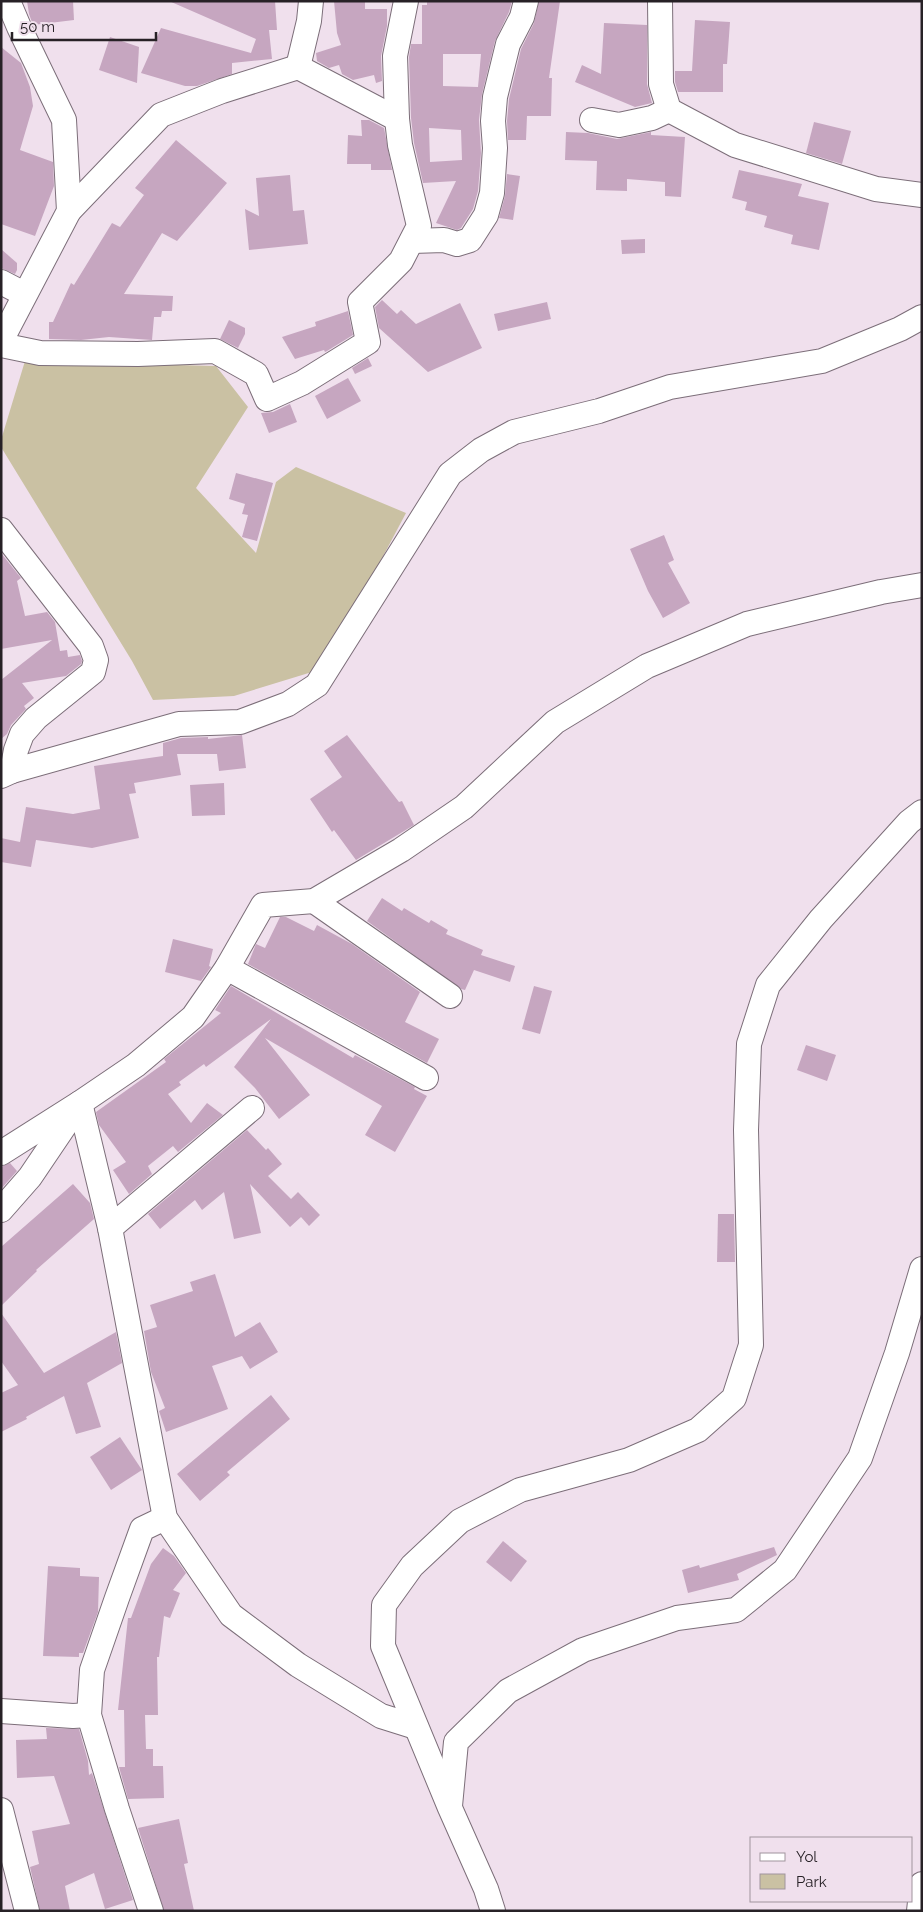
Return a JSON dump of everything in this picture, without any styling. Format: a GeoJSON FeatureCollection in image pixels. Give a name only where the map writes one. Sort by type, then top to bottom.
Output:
{"type":"FeatureCollection","features":[{"type":"Feature","properties":{"kind":"street"},"geometry":{"type":"LineString","coordinates":[[8,1],[10,26],[64,120],[69,211]]}},
{"type":"Feature","properties":{"kind":"street"},"geometry":{"type":"LineString","coordinates":[[298,67],[309,21],[311,1]]}},
{"type":"Feature","properties":{"kind":"street"},"geometry":{"type":"LineString","coordinates":[[398,119],[298,67],[222,91],[161,115],[69,211],[24,294],[1,343],[40,353],[138,354],[215,351],[256,374],[267,399],[302,383],[368,342],[360,302],[401,262],[419,226],[400,145],[398,119],[395,56],[406,1]]}},
{"type":"Feature","properties":{"kind":"street"},"geometry":{"type":"LineString","coordinates":[[412,241],[444,240],[457,244],[470,240],[486,215],[492,193],[495,148],[493,122],[495,97],[508,44],[522,17],[526,1]]}},
{"type":"Feature","properties":{"kind":"street"},"geometry":{"type":"LineString","coordinates":[[660,1],[661,84],[669,110],[735,145],[876,189],[922,195]]}},
{"type":"Feature","properties":{"kind":"street"},"geometry":{"type":"LineString","coordinates":[[592,120],[619,125],[652,118],[669,110]]}},
{"type":"Feature","properties":{"kind":"street"},"geometry":{"type":"LineString","coordinates":[[1,282],[24,294]]}},
{"type":"Feature","properties":{"kind":"street"},"geometry":{"type":"LineString","coordinates":[[7,773],[179,724],[240,722],[288,704],[317,685],[450,474],[481,450],[514,432],[599,411],[670,387],[822,361],[900,329],[922,317]]}},
{"type":"Feature","properties":{"kind":"street"},"geometry":{"type":"LineString","coordinates":[[1,530],[91,646],[96,660],[93,672],[36,718],[22,734],[7,773]]}},
{"type":"Feature","properties":{"kind":"street"},"geometry":{"type":"LineString","coordinates":[[1,1153],[80,1103],[136,1064],[193,1017],[227,968],[263,905],[314,901],[401,850],[464,807],[555,722],[647,666],[748,624],[881,592],[922,585]]}},
{"type":"Feature","properties":{"kind":"street"},"geometry":{"type":"LineString","coordinates":[[493,1911],[486,1889],[450,1808],[383,1646],[384,1605],[412,1566],[460,1521],[520,1490],[629,1460],[698,1430],[734,1398],[751,1345],[746,1130],[748,1044],[768,985],[821,919],[909,822],[922,812]]}},
{"type":"Feature","properties":{"kind":"street"},"geometry":{"type":"LineString","coordinates":[[314,901],[450,996]]}},
{"type":"Feature","properties":{"kind":"street"},"geometry":{"type":"LineString","coordinates":[[227,968],[426,1078]]}},
{"type":"Feature","properties":{"kind":"street"},"geometry":{"type":"LineString","coordinates":[[80,1103],[110,1228],[165,1518],[231,1615],[298,1665],[381,1716],[416,1727]]}},
{"type":"Feature","properties":{"kind":"street"},"geometry":{"type":"LineString","coordinates":[[1,1210],[30,1177],[80,1103]]}},
{"type":"Feature","properties":{"kind":"street"},"geometry":{"type":"LineString","coordinates":[[110,1228],[252,1108]]}},
{"type":"Feature","properties":{"kind":"street"},"geometry":{"type":"LineString","coordinates":[[450,1808],[456,1742],[508,1691],[583,1650],[678,1618],[736,1610],[785,1570],[860,1458],[897,1353],[922,1268]]}},
{"type":"Feature","properties":{"kind":"street"},"geometry":{"type":"LineString","coordinates":[[151,1911],[88,1715],[92,1670],[142,1529],[165,1518]]}},
{"type":"Feature","properties":{"kind":"street"},"geometry":{"type":"LineString","coordinates":[[1,1711],[73,1716],[88,1715]]}},
{"type":"Feature","properties":{"kind":"street"},"geometry":{"type":"LineString","coordinates":[[1,1810],[27,1911]]}},
{"type":"Feature","properties":{"kind":"street"},"geometry":{"type":"LineString","coordinates":[[919,1911],[922,1884]]}},
{"type":"Feature","properties":{"kind":"green space"},"geometry":{"type":"Polygon","coordinates":[[[25,361],[216,366],[248,407],[196,488],[256,553],[276,482],[296,467],[406,513],[355,609],[312,672],[234,696],[153,700],[132,661],[1,447],[1,440],[25,361]]]}},
{"type":"Feature","properties":{"kind":"building"},"geometry":{"type":"Polygon","coordinates":[[[27,1],[73,1],[74,20],[33,25],[27,1]]]}},
{"type":"Feature","properties":{"kind":"building"},"geometry":{"type":"Polygon","coordinates":[[[169,1],[275,1],[277,30],[269,30],[272,59],[232,63],[232,74],[197,86],[185,86],[141,73],[161,28],[251,53],[256,39],[169,1]]]}},
{"type":"Feature","properties":{"kind":"building"},"geometry":{"type":"Polygon","coordinates":[[[334,1],[365,1],[365,9],[387,9],[387,26],[381,56],[382,81],[376,83],[374,75],[353,80],[342,74],[339,65],[329,68],[317,61],[316,53],[341,45],[337,33],[334,1]]]}},
{"type":"Feature","properties":{"kind":"building"},"geometry":{"type":"Polygon","coordinates":[[[427,1],[512,1],[509,12],[495,41],[482,94],[479,120],[481,153],[478,191],[473,209],[461,228],[457,230],[436,223],[456,181],[423,183],[414,143],[411,118],[409,57],[411,44],[422,44],[422,5],[427,5],[427,1]],[[443,54],[443,86],[478,87],[481,54],[443,54]],[[429,128],[430,162],[462,160],[461,130],[429,128]]]}},
{"type":"Feature","properties":{"kind":"building"},"geometry":{"type":"Polygon","coordinates":[[[539,1],[560,1],[549,78],[552,78],[551,116],[527,116],[526,140],[508,140],[509,99],[521,49],[534,23],[539,1]]]}},
{"type":"Feature","properties":{"kind":"building"},"geometry":{"type":"Polygon","coordinates":[[[695,20],[730,22],[727,64],[723,64],[723,92],[678,92],[675,82],[675,71],[692,71],[695,20]]]}},
{"type":"Feature","properties":{"kind":"building"},"geometry":{"type":"Polygon","coordinates":[[[604,23],[647,25],[647,84],[652,103],[635,107],[575,82],[582,65],[601,74],[604,23]]]}},
{"type":"Feature","properties":{"kind":"building"},"geometry":{"type":"Polygon","coordinates":[[[110,37],[139,47],[137,83],[99,70],[110,37]]]}},
{"type":"Feature","properties":{"kind":"building"},"geometry":{"type":"Polygon","coordinates":[[[1,47],[21,63],[30,87],[33,106],[20,150],[53,162],[54,186],[35,236],[1,224],[1,47]]]}},
{"type":"Feature","properties":{"kind":"building"},"geometry":{"type":"Polygon","coordinates":[[[361,120],[369,120],[384,128],[392,170],[371,170],[371,164],[347,164],[348,135],[362,136],[361,120]]]}},
{"type":"Feature","properties":{"kind":"building"},"geometry":{"type":"Polygon","coordinates":[[[814,122],[851,131],[842,164],[806,153],[814,122]]]}},
{"type":"Feature","properties":{"kind":"building"},"geometry":{"type":"Polygon","coordinates":[[[566,132],[588,133],[617,139],[651,132],[651,135],[685,137],[681,197],[665,196],[665,182],[627,179],[627,191],[596,190],[597,161],[565,160],[566,132]]]}},
{"type":"Feature","properties":{"kind":"building"},"geometry":{"type":"Polygon","coordinates":[[[176,140],[227,183],[177,241],[162,233],[124,294],[173,296],[172,311],[162,311],[161,317],[154,317],[152,340],[109,337],[81,340],[49,339],[49,322],[53,322],[71,283],[74,285],[112,223],[120,227],[144,195],[135,188],[176,140]]]}},
{"type":"Feature","properties":{"kind":"building"},"geometry":{"type":"Polygon","coordinates":[[[739,170],[802,184],[798,196],[829,203],[819,250],[791,244],[793,235],[764,227],[767,216],[745,210],[747,202],[732,198],[739,170]]]}},
{"type":"Feature","properties":{"kind":"building"},"geometry":{"type":"Polygon","coordinates":[[[507,174],[520,176],[513,220],[499,218],[505,196],[507,174]]]}},
{"type":"Feature","properties":{"kind":"building"},"geometry":{"type":"Polygon","coordinates":[[[290,175],[293,211],[304,210],[308,244],[249,250],[245,209],[259,216],[256,178],[290,175]]]}},
{"type":"Feature","properties":{"kind":"building"},"geometry":{"type":"Polygon","coordinates":[[[645,239],[645,253],[622,254],[621,240],[645,239]]]}},
{"type":"Feature","properties":{"kind":"building"},"geometry":{"type":"Polygon","coordinates":[[[1,249],[17,263],[15,274],[1,268],[1,249]]]}},
{"type":"Feature","properties":{"kind":"building"},"geometry":{"type":"Polygon","coordinates":[[[382,300],[397,314],[401,310],[416,324],[460,303],[482,348],[428,372],[379,328],[375,307],[382,300]]]}},
{"type":"Feature","properties":{"kind":"building"},"geometry":{"type":"Polygon","coordinates":[[[547,302],[551,319],[498,331],[494,314],[547,302]]]}},
{"type":"Feature","properties":{"kind":"building"},"geometry":{"type":"Polygon","coordinates":[[[348,311],[353,335],[325,352],[324,350],[295,359],[282,337],[316,326],[315,322],[348,311]]]}},
{"type":"Feature","properties":{"kind":"building"},"geometry":{"type":"Polygon","coordinates":[[[229,320],[245,328],[245,334],[238,348],[220,339],[229,320]]]}},
{"type":"Feature","properties":{"kind":"building"},"geometry":{"type":"Polygon","coordinates":[[[368,358],[372,366],[355,374],[352,368],[368,358]]]}},
{"type":"Feature","properties":{"kind":"building"},"geometry":{"type":"Polygon","coordinates":[[[348,378],[361,401],[327,419],[315,396],[348,378]]]}},
{"type":"Feature","properties":{"kind":"building"},"geometry":{"type":"Polygon","coordinates":[[[290,404],[297,422],[269,433],[261,413],[273,412],[290,404]]]}},
{"type":"Feature","properties":{"kind":"building"},"geometry":{"type":"Polygon","coordinates":[[[236,473],[273,483],[257,541],[242,537],[248,515],[242,514],[245,504],[229,499],[236,473]]]}},
{"type":"Feature","properties":{"kind":"building"},"geometry":{"type":"Polygon","coordinates":[[[664,535],[674,560],[668,563],[690,603],[663,618],[648,591],[630,549],[664,535]]]}},
{"type":"Feature","properties":{"kind":"building"},"geometry":{"type":"Polygon","coordinates":[[[1,553],[21,578],[17,581],[25,616],[47,612],[55,622],[60,651],[67,650],[68,657],[80,655],[82,661],[81,664],[66,676],[22,683],[34,698],[24,706],[26,709],[1,739],[1,680],[52,640],[1,649],[1,553]]]}},
{"type":"Feature","properties":{"kind":"building"},"geometry":{"type":"Polygon","coordinates":[[[242,735],[246,768],[219,771],[217,754],[177,754],[181,775],[134,783],[136,793],[129,794],[139,838],[92,848],[36,840],[31,867],[1,862],[1,838],[20,842],[26,807],[73,814],[100,809],[94,766],[163,756],[163,743],[181,738],[208,737],[208,739],[242,735]]]}},
{"type":"Feature","properties":{"kind":"building"},"geometry":{"type":"Polygon","coordinates":[[[347,735],[399,802],[402,801],[414,825],[356,860],[334,830],[332,832],[310,799],[342,777],[324,751],[347,735]]]}},
{"type":"Feature","properties":{"kind":"building"},"geometry":{"type":"Polygon","coordinates":[[[224,783],[225,815],[192,816],[190,785],[224,783]]]}},
{"type":"Feature","properties":{"kind":"building"},"geometry":{"type":"Polygon","coordinates":[[[382,898],[402,911],[404,908],[429,923],[431,920],[448,930],[446,934],[483,950],[481,955],[515,966],[510,982],[474,970],[465,990],[461,989],[367,921],[382,898]]]}},
{"type":"Feature","properties":{"kind":"building"},"geometry":{"type":"Polygon","coordinates":[[[280,917],[286,917],[314,931],[317,925],[352,944],[420,992],[405,1022],[439,1039],[427,1063],[248,964],[256,944],[265,948],[280,917]]]}},
{"type":"Feature","properties":{"kind":"building"},"geometry":{"type":"Polygon","coordinates":[[[173,939],[213,949],[209,966],[211,967],[201,981],[165,972],[173,939]]]}},
{"type":"Feature","properties":{"kind":"building"},"geometry":{"type":"Polygon","coordinates":[[[231,986],[353,1058],[355,1055],[415,1087],[414,1089],[427,1096],[395,1152],[365,1135],[382,1106],[265,1038],[310,1095],[279,1119],[255,1088],[234,1067],[271,1019],[206,1067],[204,1064],[179,1082],[181,1085],[168,1094],[191,1123],[207,1103],[223,1115],[178,1152],[173,1146],[148,1166],[152,1174],[129,1194],[113,1170],[126,1162],[99,1125],[96,1112],[166,1062],[164,1059],[221,1013],[215,1010],[231,986]]]}},
{"type":"Feature","properties":{"kind":"building"},"geometry":{"type":"Polygon","coordinates":[[[534,986],[552,991],[540,1034],[522,1029],[534,986]]]}},
{"type":"Feature","properties":{"kind":"building"},"geometry":{"type":"Polygon","coordinates":[[[806,1045],[836,1055],[827,1081],[797,1070],[806,1045]]]}},
{"type":"Feature","properties":{"kind":"building"},"geometry":{"type":"Polygon","coordinates":[[[247,1130],[266,1150],[268,1148],[282,1164],[268,1176],[291,1199],[298,1192],[320,1215],[309,1226],[301,1217],[290,1227],[250,1184],[261,1233],[234,1239],[224,1192],[202,1210],[195,1200],[160,1229],[148,1214],[247,1130]]]}},
{"type":"Feature","properties":{"kind":"building"},"geometry":{"type":"Polygon","coordinates":[[[10,1163],[17,1171],[1,1189],[1,1167],[10,1163]]]}},
{"type":"Feature","properties":{"kind":"building"},"geometry":{"type":"Polygon","coordinates":[[[73,1184],[90,1203],[94,1219],[36,1270],[1,1306],[1,1247],[73,1184]]]}},
{"type":"Feature","properties":{"kind":"building"},"geometry":{"type":"Polygon","coordinates":[[[718,1214],[734,1214],[735,1262],[717,1262],[718,1214]]]}},
{"type":"Feature","properties":{"kind":"building"},"geometry":{"type":"Polygon","coordinates":[[[215,1274],[235,1337],[260,1322],[278,1352],[250,1369],[242,1356],[212,1366],[228,1409],[166,1432],[159,1411],[165,1408],[151,1372],[144,1331],[157,1327],[150,1305],[193,1291],[190,1282],[215,1274]]]}},
{"type":"Feature","properties":{"kind":"building"},"geometry":{"type":"Polygon","coordinates":[[[1,1313],[44,1373],[116,1332],[122,1363],[87,1383],[101,1427],[76,1434],[64,1396],[26,1417],[27,1419],[1,1432],[1,1393],[18,1385],[1,1361],[1,1313]]]}},
{"type":"Feature","properties":{"kind":"building"},"geometry":{"type":"Polygon","coordinates":[[[271,1395],[290,1419],[227,1472],[230,1475],[200,1501],[177,1474],[271,1395]]]}},
{"type":"Feature","properties":{"kind":"building"},"geometry":{"type":"Polygon","coordinates":[[[120,1437],[142,1470],[111,1490],[90,1457],[120,1437]]]}},
{"type":"Feature","properties":{"kind":"building"},"geometry":{"type":"Polygon","coordinates":[[[503,1541],[527,1561],[511,1582],[486,1562],[503,1541]]]}},
{"type":"Feature","properties":{"kind":"building"},"geometry":{"type":"Polygon","coordinates":[[[774,1547],[777,1555],[737,1574],[739,1580],[688,1593],[682,1570],[699,1565],[700,1568],[774,1547]]]}},
{"type":"Feature","properties":{"kind":"building"},"geometry":{"type":"Polygon","coordinates":[[[163,1548],[174,1556],[186,1573],[173,1590],[180,1593],[170,1618],[164,1616],[159,1657],[157,1657],[158,1715],[145,1715],[146,1749],[153,1749],[153,1766],[163,1766],[164,1798],[128,1799],[119,1767],[125,1767],[124,1710],[118,1710],[128,1618],[131,1618],[151,1564],[163,1548]]]}},
{"type":"Feature","properties":{"kind":"building"},"geometry":{"type":"Polygon","coordinates":[[[48,1566],[80,1568],[80,1576],[99,1577],[98,1612],[83,1653],[79,1653],[79,1657],[43,1656],[48,1566]]]}},
{"type":"Feature","properties":{"kind":"building"},"geometry":{"type":"Polygon","coordinates":[[[46,1728],[79,1729],[88,1761],[89,1775],[92,1773],[133,1900],[105,1909],[94,1873],[65,1886],[70,1911],[40,1911],[30,1867],[39,1864],[32,1831],[70,1824],[54,1776],[17,1778],[16,1740],[47,1739],[46,1728]]]}},
{"type":"Feature","properties":{"kind":"building"},"geometry":{"type":"Polygon","coordinates":[[[179,1819],[188,1863],[184,1864],[194,1911],[164,1911],[138,1828],[179,1819]]]}}]}
